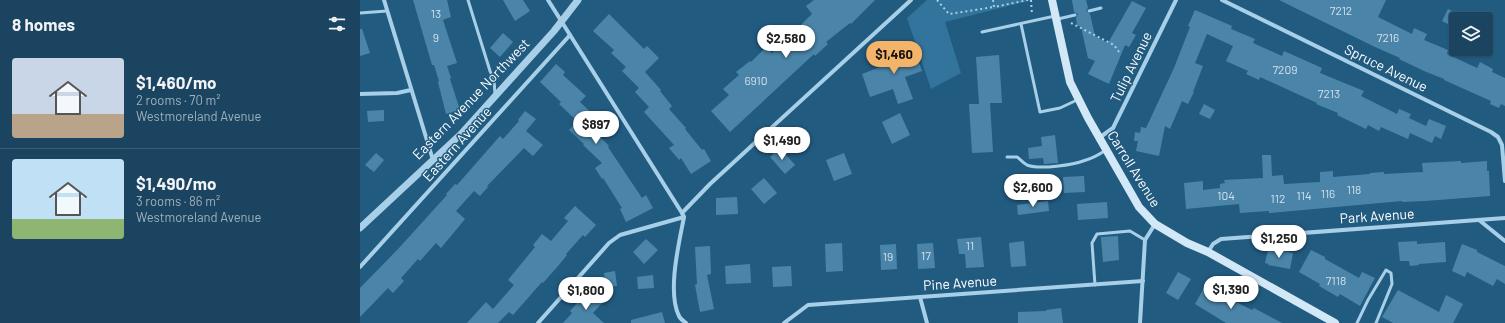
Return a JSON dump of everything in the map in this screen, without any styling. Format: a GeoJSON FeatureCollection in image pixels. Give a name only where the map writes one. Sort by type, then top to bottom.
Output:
{"type":"FeatureCollection","features":[{"type":"Feature","properties":{"kind":"main road","name":"Carroll Avenue"},"geometry":{"type":"LineString","coordinates":[[1052,0],[1068,72],[1079,100],[1139,207],[1155,224],[1187,243],[1208,252],[1335,323]]}},
{"type":"Feature","properties":{"kind":"street"},"geometry":{"type":"LineString","coordinates":[[384,0],[433,160]]}},
{"type":"Feature","properties":{"kind":"street"},"geometry":{"type":"LineString","coordinates":[[548,0],[683,215],[674,272],[675,299],[679,317],[686,323]]}},
{"type":"Feature","properties":{"kind":"street","name":"Eastern Avenue Northwest"},"geometry":{"type":"LineString","coordinates":[[360,228],[461,134],[554,31],[578,0]]}},
{"type":"Feature","properties":{"kind":"street"},"geometry":{"type":"LineString","coordinates":[[538,323],[609,244],[620,235],[683,215],[710,184],[911,0]]}},
{"type":"Feature","properties":{"kind":"street","name":"Tulip Avenue"},"geometry":{"type":"LineString","coordinates":[[1099,138],[1114,128],[1176,0]]}},
{"type":"Feature","properties":{"kind":"street","name":"Spruce Avenue"},"geometry":{"type":"LineString","coordinates":[[1222,0],[1491,132],[1498,137],[1502,145],[1505,181]]}},
{"type":"Feature","properties":{"kind":"street","name":"Eastern Avenue"},"geometry":{"type":"LineString","coordinates":[[360,267],[570,35]]}},
{"type":"Feature","properties":{"kind":"street"},"geometry":{"type":"LineString","coordinates":[[360,94],[397,93],[411,90]]}},
{"type":"Feature","properties":{"kind":"street","name":"Park Avenue"},"geometry":{"type":"LineString","coordinates":[[1208,252],[1213,244],[1221,238],[1505,218]]}},
{"type":"Feature","properties":{"kind":"street"},"geometry":{"type":"LineString","coordinates":[[1479,220],[1505,241]]}},
{"type":"Feature","properties":{"kind":"street"},"geometry":{"type":"LineString","coordinates":[[1140,323],[1145,240],[1155,224]]}},
{"type":"Feature","properties":{"kind":"street","name":"Pine Avenue"},"geometry":{"type":"LineString","coordinates":[[784,323],[808,305],[1143,281]]}},
{"type":"Feature","properties":{"kind":"street"},"geometry":{"type":"LineString","coordinates":[[920,297],[926,323]]}},
{"type":"Feature","properties":{"kind":"lane"},"geometry":{"type":"LineString","coordinates":[[468,0],[494,80],[495,96]]}},
{"type":"Feature","properties":{"kind":"lane"},"geometry":{"type":"LineString","coordinates":[[1089,11],[1101,8]]}},
{"type":"Feature","properties":{"kind":"lane"},"geometry":{"type":"LineString","coordinates":[[360,12],[387,11]]}},
{"type":"Feature","properties":{"kind":"lane"},"geometry":{"type":"LineString","coordinates":[[982,32],[1075,15]]}},
{"type":"Feature","properties":{"kind":"lane"},"geometry":{"type":"LineString","coordinates":[[1021,24],[1040,112],[1060,108],[1079,100]]}},
{"type":"Feature","properties":{"kind":"lane"},"geometry":{"type":"LineString","coordinates":[[1007,157],[1017,157],[1025,164],[1035,167],[1050,166],[1076,163],[1086,160],[1106,150]]}},
{"type":"Feature","properties":{"kind":"lane"},"geometry":{"type":"LineString","coordinates":[[1095,285],[1092,243],[1097,234],[1130,231],[1145,240]]}},
{"type":"Feature","properties":{"kind":"lane"},"geometry":{"type":"LineString","coordinates":[[1357,323],[1368,300],[1386,270],[1390,273],[1392,284],[1376,323]]}},
{"type":"Feature","properties":{"kind":"path"},"geometry":{"type":"LineString","coordinates":[[937,0],[949,14],[1028,0]]}},
{"type":"Feature","properties":{"kind":"path"},"geometry":{"type":"LineString","coordinates":[[993,0],[994,7]]}},
{"type":"Feature","properties":{"kind":"path"},"geometry":{"type":"LineString","coordinates":[[1031,0],[1033,17]]}},
{"type":"Feature","properties":{"kind":"path"},"geometry":{"type":"LineString","coordinates":[[1071,23],[1114,45],[1119,52]]}},
{"type":"Feature","properties":{"kind":"shaded area"},"geometry":{"type":"Polygon","coordinates":[[[927,0],[1032,0],[945,22],[961,73],[931,89],[907,18],[927,0]]]}},
{"type":"Feature","properties":{"kind":"building"},"geometry":{"type":"Polygon","coordinates":[[[413,0],[447,0],[451,17],[443,20],[457,63],[447,66],[460,110],[446,114],[439,81],[434,65],[432,65],[413,0]]]}},
{"type":"Feature","properties":{"kind":"building"},"geometry":{"type":"Polygon","coordinates":[[[503,0],[523,0],[530,11],[515,21],[503,0]]]}},
{"type":"Feature","properties":{"kind":"building"},"geometry":{"type":"Polygon","coordinates":[[[814,0],[875,0],[851,24],[850,23],[826,42],[828,44],[815,56],[814,54],[730,132],[711,111],[729,95],[723,89],[739,75],[736,72],[750,61],[751,62],[766,47],[772,53],[812,14],[806,6],[814,0]]]}},
{"type":"Feature","properties":{"kind":"building"},"geometry":{"type":"Polygon","coordinates":[[[1072,0],[1086,0],[1088,8],[1086,11],[1090,14],[1095,36],[1108,43],[1132,1],[1146,8],[1132,33],[1136,35],[1129,47],[1125,45],[1109,84],[1088,74],[1095,61],[1088,58],[1081,27],[1077,25],[1076,18],[1078,14],[1074,12],[1072,0]]]}},
{"type":"Feature","properties":{"kind":"building"},"geometry":{"type":"Polygon","coordinates":[[[1279,0],[1386,0],[1378,17],[1412,34],[1414,28],[1427,34],[1424,40],[1448,50],[1447,54],[1449,56],[1477,68],[1480,62],[1493,69],[1492,72],[1505,78],[1505,106],[1501,104],[1499,108],[1490,104],[1491,101],[1279,0]]]}},
{"type":"Feature","properties":{"kind":"building"},"geometry":{"type":"Polygon","coordinates":[[[1448,9],[1454,12],[1449,12],[1449,24],[1442,21],[1448,9]]]}},
{"type":"Feature","properties":{"kind":"building"},"geometry":{"type":"Polygon","coordinates":[[[1195,10],[1232,26],[1231,29],[1255,39],[1253,43],[1282,56],[1284,51],[1322,68],[1320,73],[1364,91],[1361,96],[1397,114],[1399,109],[1411,114],[1409,118],[1426,126],[1429,119],[1446,126],[1441,139],[1435,136],[1432,143],[1410,133],[1408,139],[1381,127],[1379,131],[1368,125],[1366,129],[1337,115],[1338,113],[1316,104],[1317,103],[1260,77],[1259,80],[1246,74],[1248,71],[1226,61],[1233,46],[1207,34],[1195,63],[1203,66],[1194,92],[1188,104],[1182,101],[1170,129],[1165,126],[1159,156],[1136,151],[1138,141],[1134,141],[1135,132],[1140,133],[1141,127],[1146,128],[1174,68],[1195,10]]]}},
{"type":"Feature","properties":{"kind":"building"},"geometry":{"type":"Polygon","coordinates":[[[609,14],[644,49],[647,46],[659,58],[645,72],[661,90],[660,91],[672,106],[669,109],[686,128],[685,129],[702,150],[704,149],[711,161],[691,174],[681,158],[679,160],[669,148],[674,145],[644,112],[649,107],[635,92],[639,88],[622,71],[626,67],[611,53],[614,50],[593,31],[609,14]]]}},
{"type":"Feature","properties":{"kind":"building"},"geometry":{"type":"Polygon","coordinates":[[[360,29],[362,29],[370,53],[360,56],[360,29]]]}},
{"type":"Feature","properties":{"kind":"building"},"geometry":{"type":"Polygon","coordinates":[[[503,33],[513,42],[500,57],[490,48],[503,33]]]}},
{"type":"Feature","properties":{"kind":"building"},"geometry":{"type":"Polygon","coordinates":[[[912,43],[922,71],[905,77],[913,99],[898,104],[893,89],[870,97],[862,74],[885,65],[884,62],[901,56],[898,48],[912,43]]]}},
{"type":"Feature","properties":{"kind":"building"},"geometry":{"type":"Polygon","coordinates":[[[999,55],[1002,103],[990,103],[993,152],[972,153],[969,104],[979,104],[976,57],[999,55]]]}},
{"type":"Feature","properties":{"kind":"building"},"geometry":{"type":"Polygon","coordinates":[[[556,64],[565,72],[563,75],[586,96],[580,102],[599,120],[591,128],[609,146],[608,147],[642,198],[646,195],[653,208],[626,222],[620,209],[622,208],[595,168],[602,163],[569,130],[577,121],[559,104],[561,102],[540,82],[556,64]]]}},
{"type":"Feature","properties":{"kind":"building"},"geometry":{"type":"Polygon","coordinates":[[[1204,104],[1215,110],[1210,119],[1199,114],[1204,104]]]}},
{"type":"Feature","properties":{"kind":"building"},"geometry":{"type":"Polygon","coordinates":[[[384,110],[384,121],[368,122],[367,111],[384,110]]]}},
{"type":"Feature","properties":{"kind":"building"},"geometry":{"type":"Polygon","coordinates":[[[525,111],[536,119],[526,131],[543,145],[533,156],[524,148],[487,186],[488,187],[480,196],[474,191],[456,211],[465,219],[441,248],[436,243],[420,261],[418,259],[401,278],[404,281],[393,293],[388,288],[360,317],[360,288],[399,248],[447,195],[446,194],[455,184],[457,185],[500,136],[503,139],[519,121],[518,120],[525,111]]]}},
{"type":"Feature","properties":{"kind":"building"},"geometry":{"type":"Polygon","coordinates":[[[900,113],[910,135],[892,144],[882,122],[900,113]]]}},
{"type":"Feature","properties":{"kind":"building"},"geometry":{"type":"Polygon","coordinates":[[[1055,135],[1058,163],[1044,164],[1043,158],[1029,159],[1028,148],[1042,146],[1041,137],[1055,135]]]}},
{"type":"Feature","properties":{"kind":"building"},"geometry":{"type":"Polygon","coordinates":[[[780,148],[795,165],[785,174],[770,157],[780,148]]]}},
{"type":"Feature","properties":{"kind":"building"},"geometry":{"type":"Polygon","coordinates":[[[376,153],[384,160],[374,172],[365,165],[376,153]]]}},
{"type":"Feature","properties":{"kind":"building"},"geometry":{"type":"Polygon","coordinates":[[[844,153],[852,174],[834,181],[826,160],[844,153]]]}},
{"type":"Feature","properties":{"kind":"building"},"geometry":{"type":"Polygon","coordinates":[[[1262,155],[1271,155],[1272,176],[1283,175],[1284,184],[1320,182],[1320,172],[1333,171],[1333,177],[1384,172],[1384,174],[1423,172],[1422,163],[1487,161],[1490,196],[1425,201],[1402,201],[1269,213],[1269,211],[1240,213],[1239,204],[1186,209],[1184,183],[1203,181],[1203,190],[1220,188],[1220,184],[1225,183],[1224,180],[1263,178],[1262,155]]]}},
{"type":"Feature","properties":{"kind":"building"},"geometry":{"type":"Polygon","coordinates":[[[1084,176],[1085,192],[1064,193],[1063,177],[1084,176]]]}},
{"type":"Feature","properties":{"kind":"building"},"geometry":{"type":"Polygon","coordinates":[[[764,178],[777,193],[764,204],[751,189],[764,178]]]}},
{"type":"Feature","properties":{"kind":"building"},"geometry":{"type":"Polygon","coordinates":[[[737,197],[738,214],[716,215],[716,198],[737,197]]]}},
{"type":"Feature","properties":{"kind":"building"},"geometry":{"type":"Polygon","coordinates":[[[1048,201],[1049,211],[1018,215],[1017,205],[1048,201]]]}},
{"type":"Feature","properties":{"kind":"building"},"geometry":{"type":"Polygon","coordinates":[[[1107,202],[1108,218],[1078,220],[1077,204],[1107,202]]]}},
{"type":"Feature","properties":{"kind":"building"},"geometry":{"type":"Polygon","coordinates":[[[575,206],[596,225],[585,237],[583,235],[543,283],[542,282],[513,315],[509,312],[498,323],[467,323],[486,302],[493,309],[514,285],[508,280],[535,247],[533,245],[542,234],[551,241],[568,221],[564,218],[575,206]]]}},
{"type":"Feature","properties":{"kind":"building"},"geometry":{"type":"Polygon","coordinates":[[[1118,236],[1119,260],[1103,262],[1101,237],[1118,236]]]}},
{"type":"Feature","properties":{"kind":"building"},"geometry":{"type":"Polygon","coordinates":[[[981,237],[984,267],[966,268],[965,254],[959,254],[957,239],[981,237]]]}},
{"type":"Feature","properties":{"kind":"building"},"geometry":{"type":"Polygon","coordinates":[[[646,239],[658,250],[644,264],[633,252],[646,239]]]}},
{"type":"Feature","properties":{"kind":"building"},"geometry":{"type":"Polygon","coordinates":[[[1024,241],[1026,266],[1011,267],[1009,243],[1024,241]]]}},
{"type":"Feature","properties":{"kind":"building"},"geometry":{"type":"Polygon","coordinates":[[[1417,241],[1417,244],[1445,242],[1446,262],[1410,266],[1409,261],[1400,261],[1398,242],[1417,241]]]}},
{"type":"Feature","properties":{"kind":"building"},"geometry":{"type":"Polygon","coordinates":[[[842,243],[843,271],[826,272],[825,244],[842,243]]]}},
{"type":"Feature","properties":{"kind":"building"},"geometry":{"type":"Polygon","coordinates":[[[933,243],[935,268],[918,269],[917,244],[933,243]]]}},
{"type":"Feature","properties":{"kind":"building"},"geometry":{"type":"Polygon","coordinates":[[[896,244],[897,269],[881,270],[880,245],[896,244]]]}},
{"type":"Feature","properties":{"kind":"building"},"geometry":{"type":"Polygon","coordinates":[[[1462,244],[1477,250],[1477,252],[1505,266],[1505,284],[1497,279],[1493,286],[1467,272],[1465,277],[1452,271],[1462,244]]]}},
{"type":"Feature","properties":{"kind":"building"},"geometry":{"type":"Polygon","coordinates":[[[710,246],[711,274],[707,275],[714,309],[700,312],[695,285],[697,284],[695,247],[710,246]]]}},
{"type":"Feature","properties":{"kind":"building"},"geometry":{"type":"Polygon","coordinates":[[[1272,249],[1293,253],[1290,269],[1268,265],[1269,264],[1265,263],[1268,250],[1271,251],[1272,249]]]}},
{"type":"Feature","properties":{"kind":"building"},"geometry":{"type":"Polygon","coordinates":[[[1311,250],[1359,278],[1362,272],[1375,278],[1360,306],[1340,294],[1338,297],[1319,286],[1320,284],[1299,272],[1311,250]]]}},
{"type":"Feature","properties":{"kind":"building"},"geometry":{"type":"Polygon","coordinates":[[[750,264],[751,283],[726,284],[725,266],[750,264]]]}},
{"type":"Feature","properties":{"kind":"building"},"geometry":{"type":"Polygon","coordinates":[[[791,266],[792,286],[773,287],[772,267],[791,266]]]}},
{"type":"Feature","properties":{"kind":"building"},"geometry":{"type":"Polygon","coordinates":[[[615,271],[617,286],[606,287],[604,273],[615,271]]]}},
{"type":"Feature","properties":{"kind":"building"},"geometry":{"type":"Polygon","coordinates":[[[1178,272],[1191,279],[1178,300],[1166,293],[1178,272]]]}},
{"type":"Feature","properties":{"kind":"building"},"geometry":{"type":"Polygon","coordinates":[[[653,275],[654,288],[638,289],[637,277],[653,275]]]}},
{"type":"Feature","properties":{"kind":"building"},"geometry":{"type":"Polygon","coordinates":[[[1205,286],[1229,301],[1230,299],[1252,310],[1254,308],[1282,323],[1226,323],[1195,304],[1205,286]]]}},
{"type":"Feature","properties":{"kind":"building"},"geometry":{"type":"Polygon","coordinates":[[[1398,290],[1439,312],[1446,295],[1463,304],[1453,323],[1393,323],[1382,317],[1398,290]]]}},
{"type":"Feature","properties":{"kind":"building"},"geometry":{"type":"Polygon","coordinates":[[[594,292],[604,301],[593,313],[604,323],[563,323],[572,313],[570,311],[579,301],[583,304],[594,292]]]}},
{"type":"Feature","properties":{"kind":"building"},"geometry":{"type":"Polygon","coordinates":[[[1061,308],[1063,323],[1018,323],[1018,312],[1046,311],[1061,308]]]}},
{"type":"Feature","properties":{"kind":"building"},"geometry":{"type":"Polygon","coordinates":[[[662,312],[665,323],[631,323],[631,320],[662,312]]]}}]}
